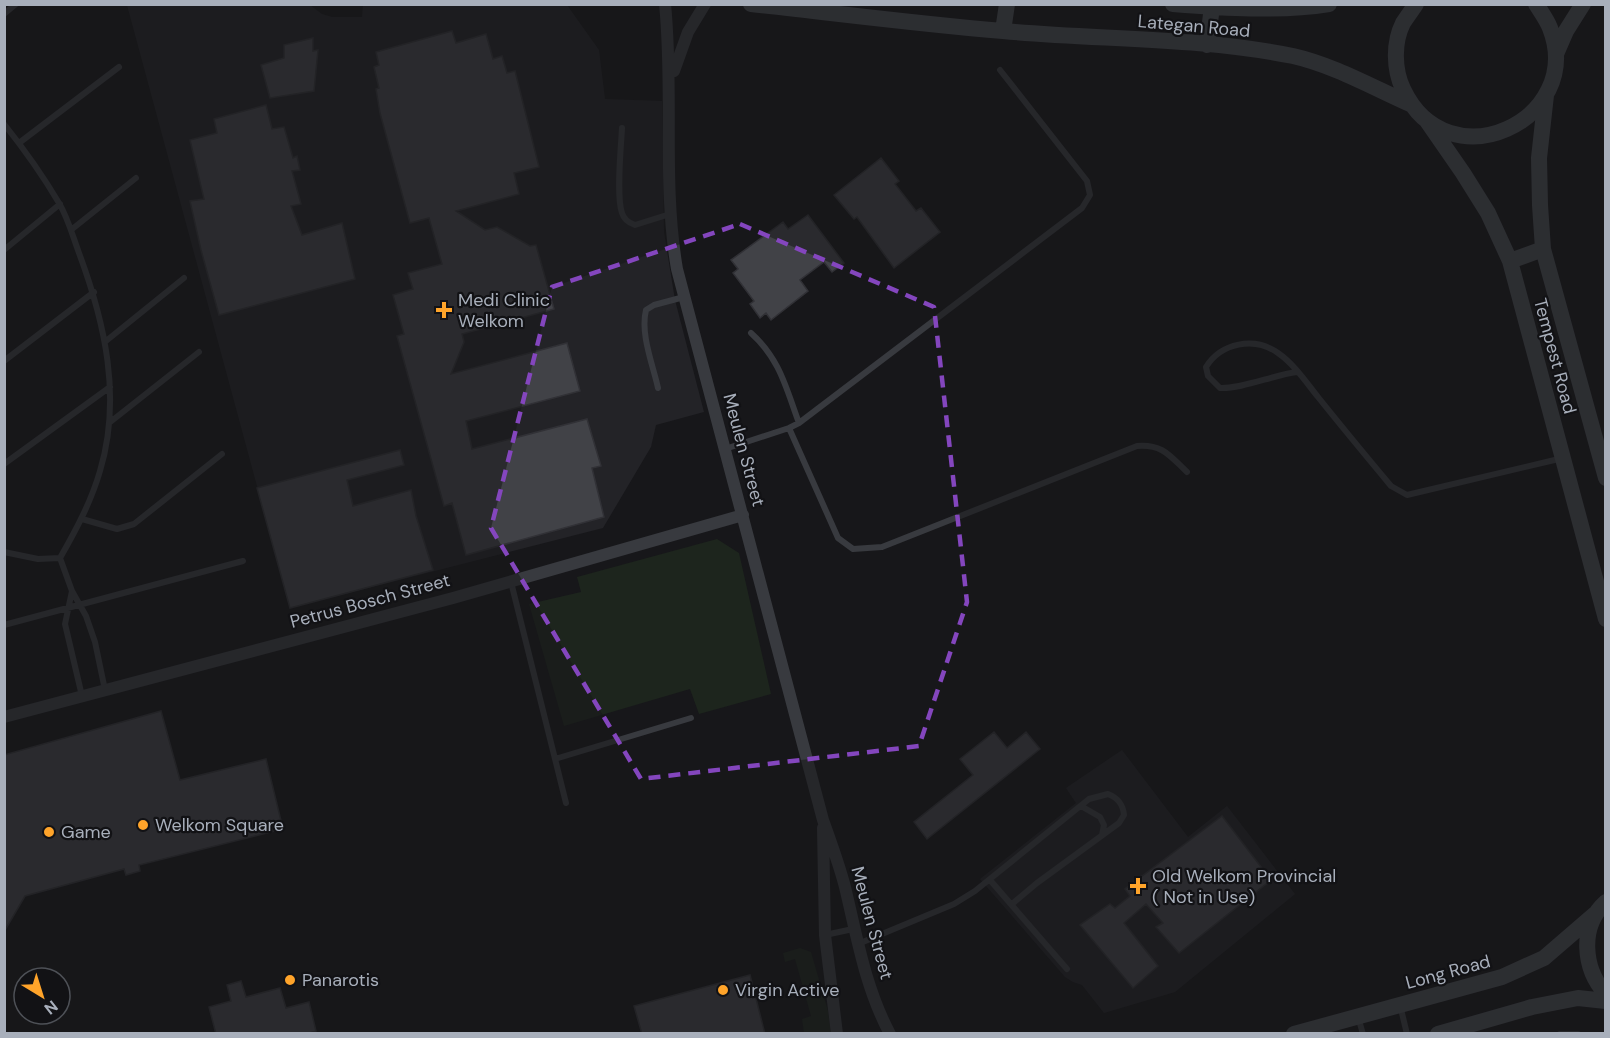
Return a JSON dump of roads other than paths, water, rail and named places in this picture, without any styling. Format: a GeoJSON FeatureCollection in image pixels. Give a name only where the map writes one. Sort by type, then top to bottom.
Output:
{"type":"FeatureCollection","features":[{"type":"Feature","properties":{"kind":"street","name":"Meulen Street"},"geometry":{"type":"LineString","coordinates":[[665,4],[670,84],[671,238],[684,297],[823,820],[845,886],[854,929],[878,1011],[890,1034]]}},
{"type":"Feature","properties":{"kind":"street","name":"Meulen Street"},"geometry":{"type":"LineString","coordinates":[[670,84],[688,32],[705,4]]}},
{"type":"Feature","properties":{"kind":"street","name":"Lategan Road"},"geometry":{"type":"LineString","coordinates":[[751,4],[1003,32],[1207,45],[1294,57],[1329,68],[1410,104]]}},
{"type":"Feature","properties":{"kind":"street"},"geometry":{"type":"LineString","coordinates":[[1003,32],[1007,4]]}},
{"type":"Feature","properties":{"kind":"street","name":"Lategan Road"},"geometry":{"type":"LineString","coordinates":[[1173,4],[1212,8],[1329,4]]}},
{"type":"Feature","properties":{"kind":"street"},"geometry":{"type":"LineString","coordinates":[[1416,4],[1403,24],[1396,51],[1398,79],[1410,104],[1427,121],[1451,134],[1479,137],[1505,131],[1529,117],[1546,95],[1555,69],[1556,54],[1550,28],[1536,4]]}},
{"type":"Feature","properties":{"kind":"street"},"geometry":{"type":"LineString","coordinates":[[1556,54],[1566,31],[1583,4]]}},
{"type":"Feature","properties":{"kind":"street"},"geometry":{"type":"LineString","coordinates":[[1207,45],[1212,8]]}},
{"type":"Feature","properties":{"kind":"street","name":"Tempest Road"},"geometry":{"type":"LineString","coordinates":[[1546,95],[1539,158],[1543,249],[1601,445],[1605,478]]}},
{"type":"Feature","properties":{"kind":"street","name":"Tempest Road"},"geometry":{"type":"LineString","coordinates":[[1427,121],[1488,213],[1510,261],[1605,619]]}},
{"type":"Feature","properties":{"kind":"street"},"geometry":{"type":"LineString","coordinates":[[1510,261],[1543,249]]}},
{"type":"Feature","properties":{"kind":"street","name":"Petrus Bosch Street"},"geometry":{"type":"LineString","coordinates":[[4,717],[511,581],[743,515]]}},
{"type":"Feature","properties":{"kind":"street","name":"Meulen Street"},"geometry":{"type":"LineString","coordinates":[[823,820],[825,935],[837,1034]]}},
{"type":"Feature","properties":{"kind":"street"},"geometry":{"type":"LineString","coordinates":[[1601,905],[1586,947],[1589,965],[1598,986],[1605,994]]}},
{"type":"Feature","properties":{"kind":"street","name":"Long Road"},"geometry":{"type":"LineString","coordinates":[[1294,1034],[1502,977],[1544,958],[1568,939],[1601,905]]}},
{"type":"Feature","properties":{"kind":"street"},"geometry":{"type":"LineString","coordinates":[[1438,1034],[1532,1007],[1578,998],[1605,1001]]}},
{"type":"Feature","properties":{"kind":"lane"},"geometry":{"type":"LineString","coordinates":[[4,14],[16,4]]}},
{"type":"Feature","properties":{"kind":"lane"},"geometry":{"type":"LineString","coordinates":[[19,143],[119,67]]}},
{"type":"Feature","properties":{"kind":"lane"},"geometry":{"type":"LineString","coordinates":[[725,449],[789,429],[799,423],[1082,208],[1090,195],[1087,181],[1000,70]]}},
{"type":"Feature","properties":{"kind":"lane"},"geometry":{"type":"LineString","coordinates":[[4,124],[60,204],[94,292],[106,341],[110,387],[109,423],[100,470],[82,519],[60,558],[95,642],[105,690]]}},
{"type":"Feature","properties":{"kind":"lane"},"geometry":{"type":"LineString","coordinates":[[622,128],[620,200],[624,219],[635,225],[670,214]]}},
{"type":"Feature","properties":{"kind":"lane"},"geometry":{"type":"LineString","coordinates":[[71,230],[136,178]]}},
{"type":"Feature","properties":{"kind":"lane"},"geometry":{"type":"LineString","coordinates":[[4,250],[60,204]]}},
{"type":"Feature","properties":{"kind":"lane"},"geometry":{"type":"LineString","coordinates":[[106,341],[184,278]]}},
{"type":"Feature","properties":{"kind":"lane"},"geometry":{"type":"LineString","coordinates":[[4,362],[94,292]]}},
{"type":"Feature","properties":{"kind":"lane"},"geometry":{"type":"LineString","coordinates":[[658,388],[647,341],[644,319],[646,310],[654,305],[684,297]]}},
{"type":"Feature","properties":{"kind":"lane"},"geometry":{"type":"LineString","coordinates":[[751,333],[764,345],[781,372],[799,423]]}},
{"type":"Feature","properties":{"kind":"lane"},"geometry":{"type":"LineString","coordinates":[[1297,372],[1280,374],[1238,387],[1220,388],[1208,376],[1206,367],[1211,358],[1221,350],[1234,345],[1253,344],[1277,352],[1297,372],[1391,486],[1407,495],[1563,458]]}},
{"type":"Feature","properties":{"kind":"lane"},"geometry":{"type":"LineString","coordinates":[[109,423],[199,352]]}},
{"type":"Feature","properties":{"kind":"lane"},"geometry":{"type":"LineString","coordinates":[[4,464],[110,387]]}},
{"type":"Feature","properties":{"kind":"lane"},"geometry":{"type":"LineString","coordinates":[[789,429],[838,538],[854,549],[882,547],[1137,446],[1150,445],[1160,448],[1187,472]]}},
{"type":"Feature","properties":{"kind":"lane"},"geometry":{"type":"LineString","coordinates":[[82,519],[117,529],[134,524],[222,454]]}},
{"type":"Feature","properties":{"kind":"lane"},"geometry":{"type":"LineString","coordinates":[[4,552],[38,559],[60,558]]}},
{"type":"Feature","properties":{"kind":"lane"},"geometry":{"type":"LineString","coordinates":[[4,625],[243,561]]}},
{"type":"Feature","properties":{"kind":"lane"},"geometry":{"type":"LineString","coordinates":[[511,581],[566,803]]}},
{"type":"Feature","properties":{"kind":"lane"},"geometry":{"type":"LineString","coordinates":[[72,591],[65,624],[82,696]]}},
{"type":"Feature","properties":{"kind":"lane"},"geometry":{"type":"LineString","coordinates":[[555,759],[690,718]]}},
{"type":"Feature","properties":{"kind":"lane"},"geometry":{"type":"LineString","coordinates":[[858,944],[954,904],[990,880],[1089,799],[1108,794],[1116,797],[1121,803],[1124,815],[1119,823],[1012,904]]}},
{"type":"Feature","properties":{"kind":"lane"},"geometry":{"type":"LineString","coordinates":[[1081,806],[1100,816],[1104,825],[1101,836]]}},
{"type":"Feature","properties":{"kind":"lane"},"geometry":{"type":"LineString","coordinates":[[990,880],[1068,969]]}},
{"type":"Feature","properties":{"kind":"lane"},"geometry":{"type":"LineString","coordinates":[[825,935],[854,929]]}},
{"type":"Feature","properties":{"kind":"lane"},"geometry":{"type":"LineString","coordinates":[[1400,1005],[1407,1034]]}},
{"type":"Feature","properties":{"kind":"lane"},"geometry":{"type":"LineString","coordinates":[[1358,1017],[1363,1034]]}},
{"type":"Feature","properties":{"kind":"lane"},"geometry":{"type":"LineString","coordinates":[[1560,1034],[1578,1034]]}},
{"type":"Feature","properties":{"kind":"place","name":"Medi Clinic Welkom"},"geometry":{"type":"Point","coordinates":[444,310]}},
{"type":"Feature","properties":{"kind":"place","name":"Welkom Square"},"geometry":{"type":"Point","coordinates":[143,825]}},
{"type":"Feature","properties":{"kind":"place","name":"Game"},"geometry":{"type":"Point","coordinates":[49,832]}},
{"type":"Feature","properties":{"kind":"place","name":"Old Welkom Provincial ( Not in Use)"},"geometry":{"type":"Point","coordinates":[1138,886]}},
{"type":"Feature","properties":{"kind":"place","name":"Panarotis"},"geometry":{"type":"Point","coordinates":[290,980]}},
{"type":"Feature","properties":{"kind":"place","name":"Virgin Active"},"geometry":{"type":"Point","coordinates":[723,990]}}]}
